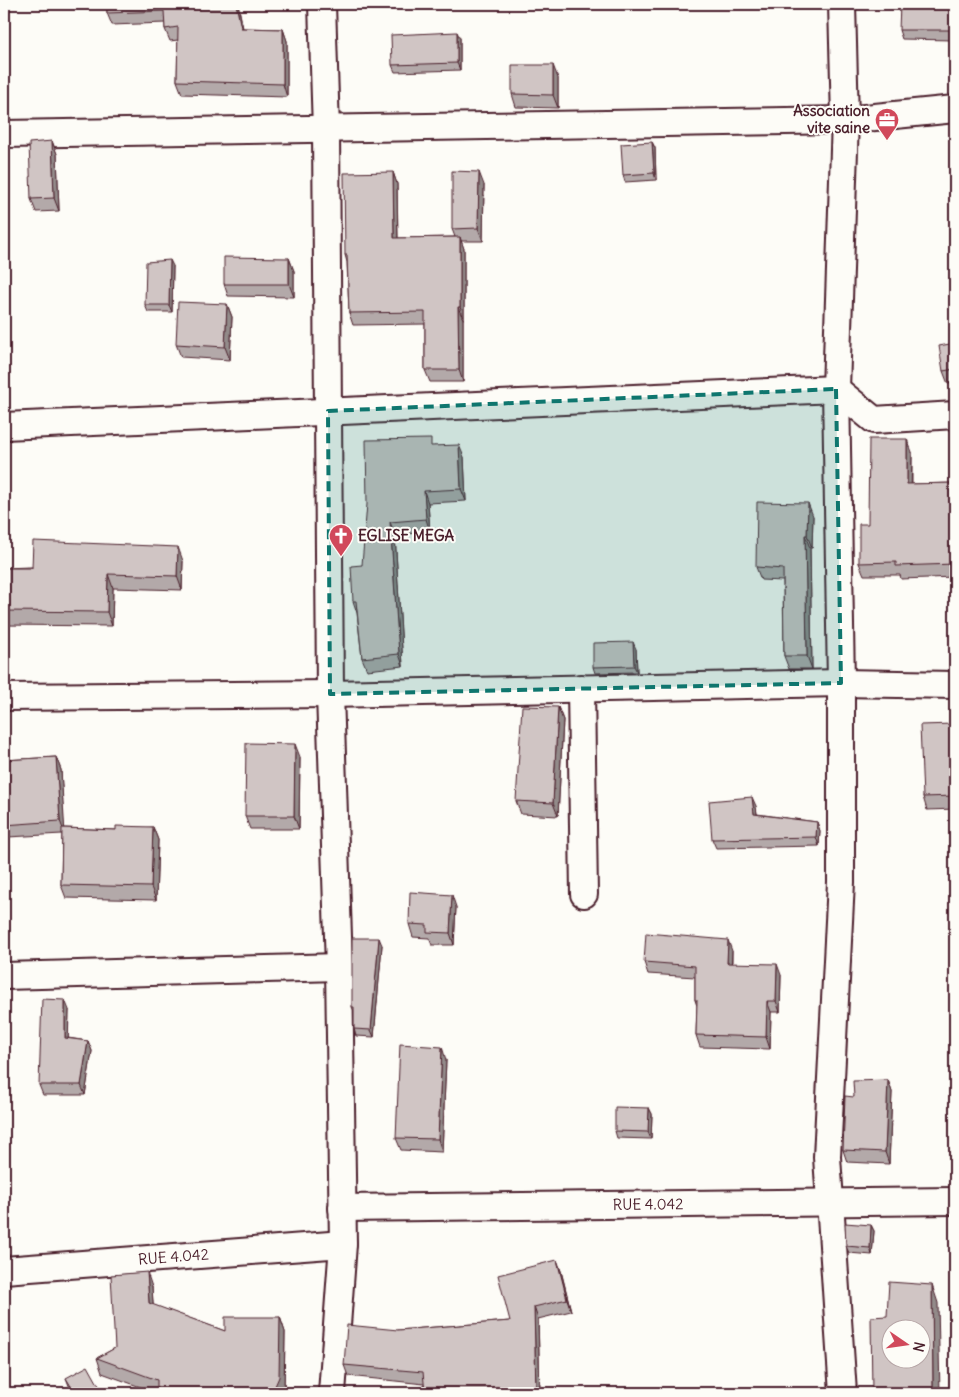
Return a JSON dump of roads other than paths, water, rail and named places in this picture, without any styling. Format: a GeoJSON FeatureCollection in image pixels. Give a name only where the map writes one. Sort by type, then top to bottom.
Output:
{"type":"FeatureCollection","features":[{"type":"Feature","properties":{"kind":"street"},"geometry":{"type":"LineString","coordinates":[[322,4],[326,130],[330,694],[339,967],[343,1244],[332,1393]]}},
{"type":"Feature","properties":{"kind":"street"},"geometry":{"type":"LineString","coordinates":[[842,4],[845,120],[836,389],[841,682],[841,882],[827,1157],[843,1393]]}},
{"type":"Feature","properties":{"kind":"street"},"geometry":{"type":"LineString","coordinates":[[4,134],[845,120],[955,109]]}},
{"type":"Feature","properties":{"kind":"street"},"geometry":{"type":"LineString","coordinates":[[4,426],[836,389],[874,420],[955,415]]}},
{"type":"Feature","properties":{"kind":"street"},"geometry":{"type":"LineString","coordinates":[[4,697],[330,694],[841,682],[955,685]]}},
{"type":"Feature","properties":{"kind":"street"},"geometry":{"type":"LineString","coordinates":[[580,688],[584,894]]}},
{"type":"Feature","properties":{"kind":"street"},"geometry":{"type":"LineString","coordinates":[[4,976],[339,967]]}},
{"type":"Feature","properties":{"kind":"street","name":"RUE 4.042"},"geometry":{"type":"LineString","coordinates":[[342,1208],[955,1202]]}},
{"type":"Feature","properties":{"kind":"street","name":"RUE 4.042"},"geometry":{"type":"LineString","coordinates":[[4,1270],[343,1244]]}},
{"type":"Feature","properties":{"kind":"place","name":"Association vite saine"},"geometry":{"type":"Point","coordinates":[887,141]}},
{"type":"Feature","properties":{"kind":"place","name":"EGLISE MEGA"},"geometry":{"type":"Point","coordinates":[341,557]}}]}
